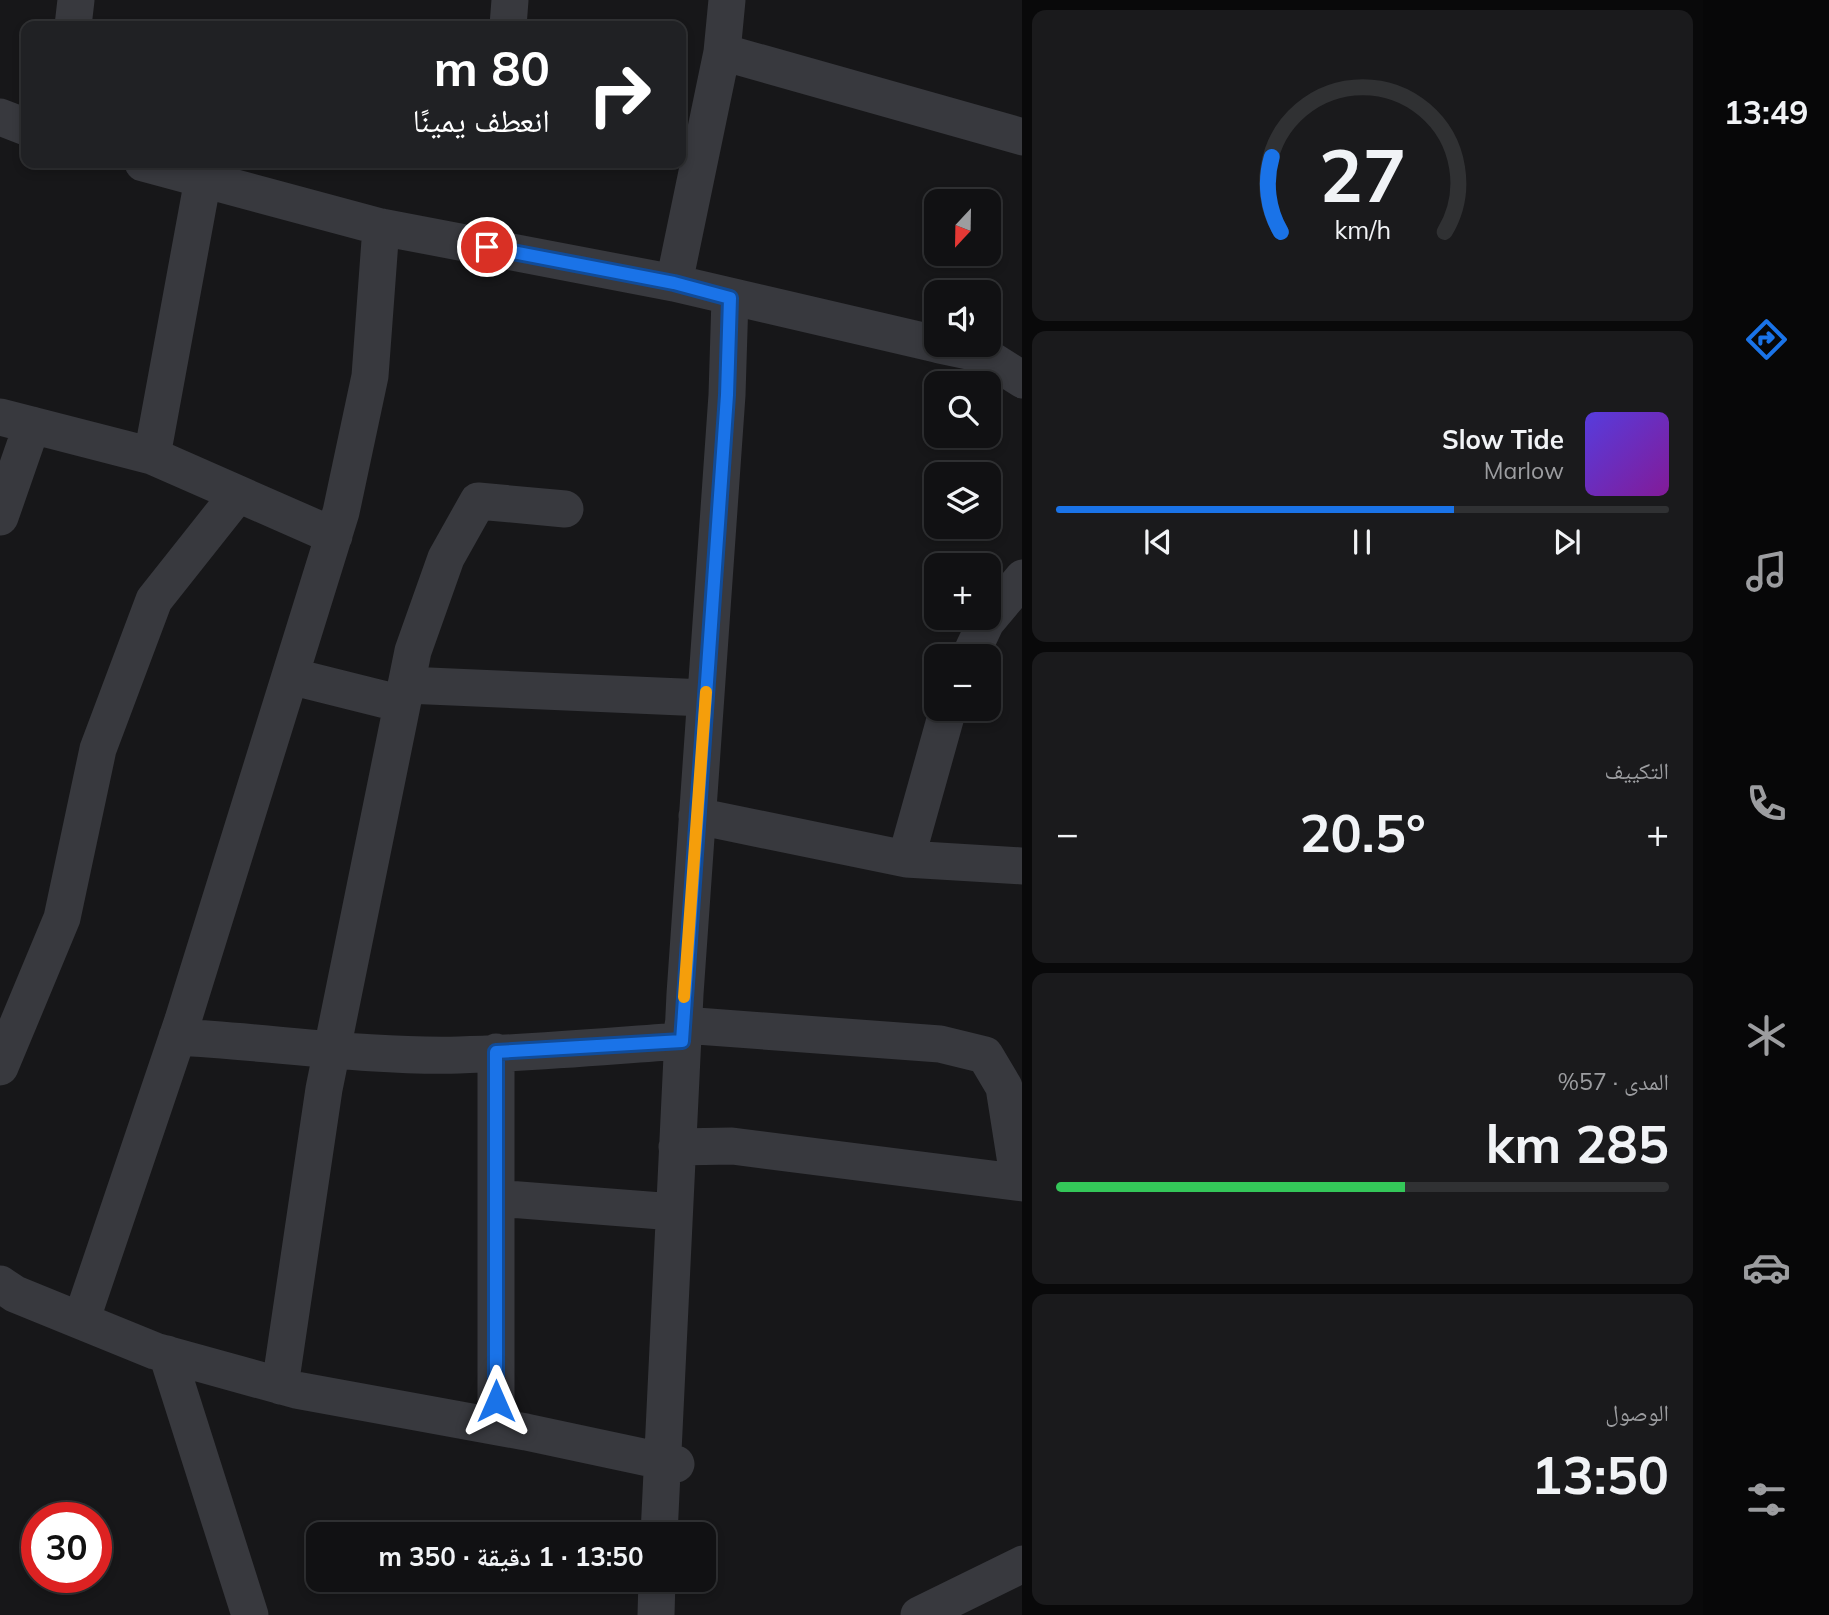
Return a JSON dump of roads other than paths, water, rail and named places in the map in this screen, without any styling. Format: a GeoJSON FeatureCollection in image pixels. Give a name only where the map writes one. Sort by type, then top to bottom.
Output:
{"type":"FeatureCollection","features":[{"type":"Feature","properties":{"kind":"street"},"geometry":{"type":"LineString","coordinates":[[74,21],[76,0]]}},
{"type":"Feature","properties":{"kind":"street"},"geometry":{"type":"LineString","coordinates":[[508,21],[510,0]]}},
{"type":"Feature","properties":{"kind":"street"},"geometry":{"type":"LineString","coordinates":[[674,283],[693,135],[722,52],[727,0]]}},
{"type":"Feature","properties":{"kind":"street"},"geometry":{"type":"LineString","coordinates":[[722,52],[1022,137]]}},
{"type":"Feature","properties":{"kind":"street"},"geometry":{"type":"LineString","coordinates":[[162,168],[381,227],[674,283],[924,341]]}},
{"type":"Feature","properties":{"kind":"street"},"geometry":{"type":"LineString","coordinates":[[152,456],[203,179]]}},
{"type":"Feature","properties":{"kind":"street"},"geometry":{"type":"LineString","coordinates":[[81,1321],[177,1037],[334,536],[370,376],[381,227]]}},
{"type":"Feature","properties":{"kind":"street"},"geometry":{"type":"LineString","coordinates":[[661,1522],[669,1463],[674,1212],[683,1033],[727,395],[730,298]]}},
{"type":"Feature","properties":{"kind":"street"},"geometry":{"type":"LineString","coordinates":[[987,357],[1022,380]]}},
{"type":"Feature","properties":{"kind":"street"},"geometry":{"type":"LineString","coordinates":[[0,517],[16,421],[152,456],[334,536]]}},
{"type":"Feature","properties":{"kind":"street"},"geometry":{"type":"LineString","coordinates":[[0,1067],[62,918],[98,749],[154,600],[237,494]]}},
{"type":"Feature","properties":{"kind":"street"},"geometry":{"type":"LineString","coordinates":[[279,1385],[331,1051],[413,651],[446,558],[478,501],[565,509]]}},
{"type":"Feature","properties":{"kind":"street"},"geometry":{"type":"LineString","coordinates":[[976,644],[986,622],[1016,594]]}},
{"type":"Feature","properties":{"kind":"street"},"geometry":{"type":"LineString","coordinates":[[290,676],[404,695],[705,698]]}},
{"type":"Feature","properties":{"kind":"street"},"geometry":{"type":"LineString","coordinates":[[906,859],[945,721]]}},
{"type":"Feature","properties":{"kind":"street"},"geometry":{"type":"LineString","coordinates":[[697,816],[906,859],[1022,866]]}},
{"type":"Feature","properties":{"kind":"street"},"geometry":{"type":"LineString","coordinates":[[177,1037],[245,1041],[331,1051],[457,1055],[683,1033],[940,1044],[985,1055],[1004,1087],[1021,1182],[732,1146],[677,1147]]}},
{"type":"Feature","properties":{"kind":"street"},"geometry":{"type":"LineString","coordinates":[[496,1052],[496,1426]]}},
{"type":"Feature","properties":{"kind":"street"},"geometry":{"type":"LineString","coordinates":[[496,1198],[674,1212]]}},
{"type":"Feature","properties":{"kind":"street"},"geometry":{"type":"LineString","coordinates":[[0,1284],[15,1294],[167,1354],[279,1385],[496,1426],[669,1463]]}},
{"type":"Feature","properties":{"kind":"street"},"geometry":{"type":"LineString","coordinates":[[167,1354],[250,1615]]}},
{"type":"Feature","properties":{"kind":"street"},"geometry":{"type":"LineString","coordinates":[[919,1615],[1022,1564]]}},
{"type":"Feature","properties":{"kind":"street"},"geometry":{"type":"LineString","coordinates":[[656,1615],[657,1592]]}}]}
